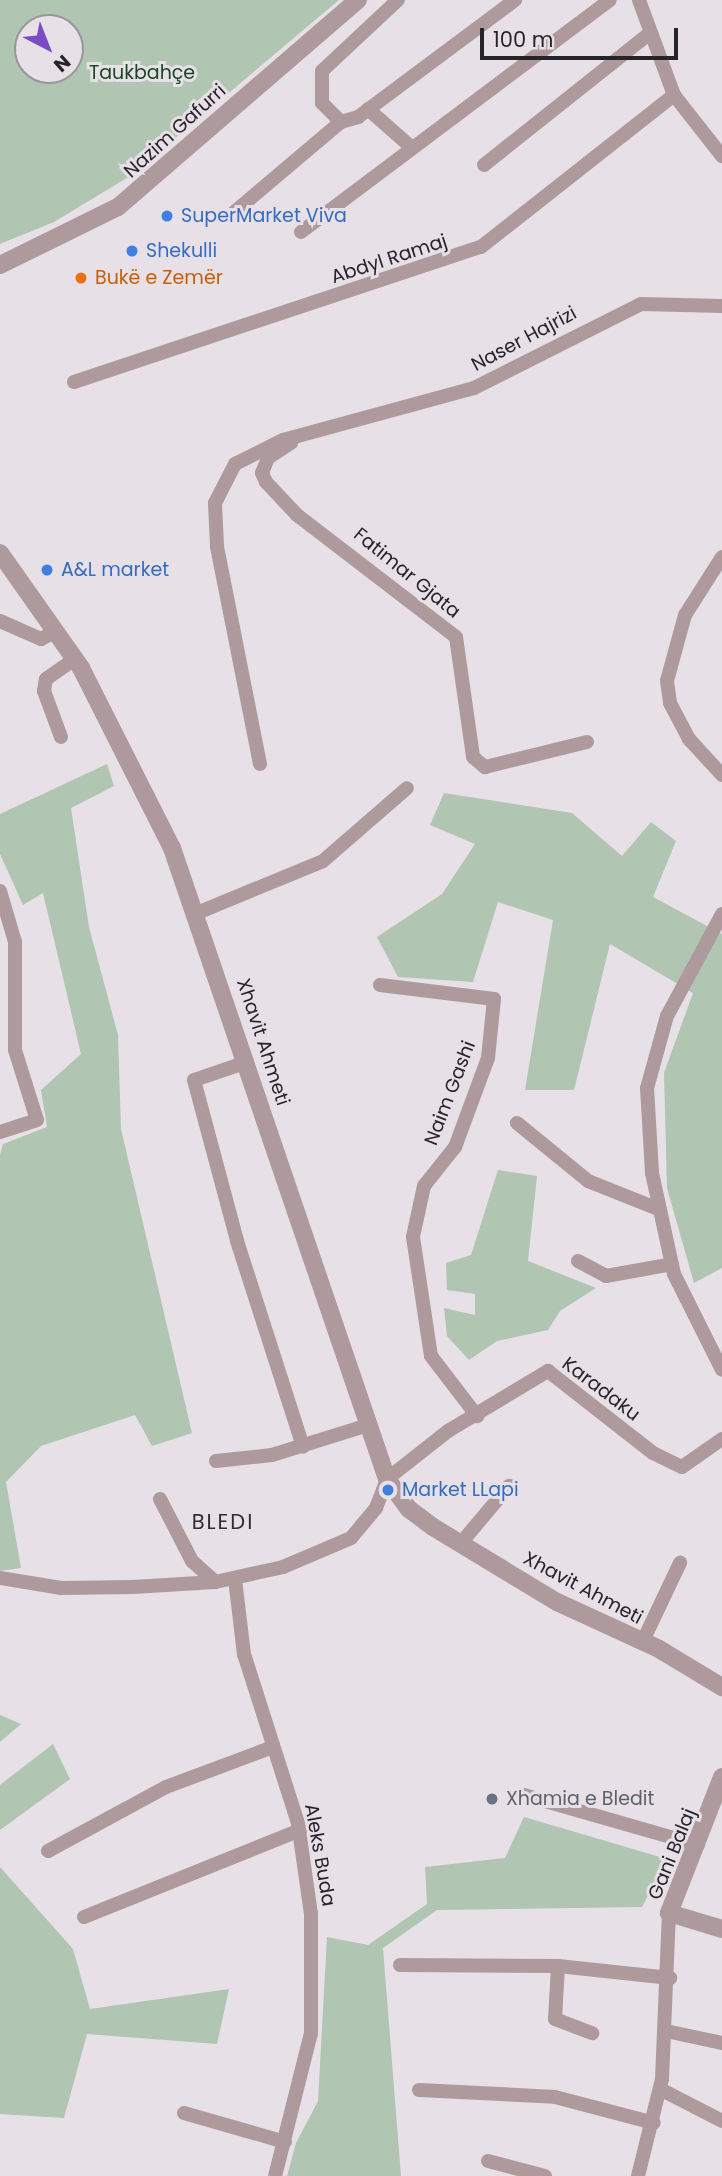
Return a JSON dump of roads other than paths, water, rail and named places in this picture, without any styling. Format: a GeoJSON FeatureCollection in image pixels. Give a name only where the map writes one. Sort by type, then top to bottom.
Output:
{"type":"FeatureCollection","features":[{"type":"Feature","properties":{"kind":"street","name":"Nazim Gafurri"},"geometry":{"type":"LineString","coordinates":[[0,265],[118,207],[358,0]]}},
{"type":"Feature","properties":{"kind":"street"},"geometry":{"type":"LineString","coordinates":[[341,122],[322,103],[322,71],[398,0]]}},
{"type":"Feature","properties":{"kind":"street"},"geometry":{"type":"LineString","coordinates":[[232,214],[341,122],[368,109],[515,0]]}},
{"type":"Feature","properties":{"kind":"street"},"geometry":{"type":"LineString","coordinates":[[301,232],[610,0]]}},
{"type":"Feature","properties":{"kind":"street"},"geometry":{"type":"LineString","coordinates":[[639,0],[674,95],[722,156]]}},
{"type":"Feature","properties":{"kind":"street"},"geometry":{"type":"LineString","coordinates":[[484,165],[651,32]]}},
{"type":"Feature","properties":{"kind":"street","name":"Abdyl Ramaj"},"geometry":{"type":"LineString","coordinates":[[74,382],[481,247],[674,95]]}},
{"type":"Feature","properties":{"kind":"street"},"geometry":{"type":"LineString","coordinates":[[368,109],[411,147]]}},
{"type":"Feature","properties":{"kind":"street","name":"Naser Hajrizi"},"geometry":{"type":"LineString","coordinates":[[260,764],[219,556],[215,503],[235,464],[265,446],[474,388],[641,304],[722,306]]}},
{"type":"Feature","properties":{"kind":"street","name":"Fatimar Gjata"},"geometry":{"type":"LineString","coordinates":[[304,435],[268,458],[262,473],[298,515],[456,637],[473,757],[485,767],[587,742]]}},
{"type":"Feature","properties":{"kind":"street","name":"Xhavit Ahmeti"},"geometry":{"type":"LineString","coordinates":[[0,553],[75,659],[147,795],[197,913],[365,1426],[387,1479],[409,1509],[461,1543],[557,1602],[642,1643],[722,1687]]}},
{"type":"Feature","properties":{"kind":"street"},"geometry":{"type":"LineString","coordinates":[[722,557],[685,615],[667,681],[689,739],[722,775]]}},
{"type":"Feature","properties":{"kind":"street"},"geometry":{"type":"LineString","coordinates":[[0,621],[41,639],[56,631]]}},
{"type":"Feature","properties":{"kind":"street"},"geometry":{"type":"LineString","coordinates":[[61,737],[44,691],[46,680],[75,659]]}},
{"type":"Feature","properties":{"kind":"street"},"geometry":{"type":"LineString","coordinates":[[197,913],[323,861],[407,788]]}},
{"type":"Feature","properties":{"kind":"street"},"geometry":{"type":"LineString","coordinates":[[0,891],[15,942],[15,1050],[37,1120],[0,1132]]}},
{"type":"Feature","properties":{"kind":"street"},"geometry":{"type":"LineString","coordinates":[[722,914],[667,1016],[647,1087],[658,1209],[672,1265],[722,1370]]}},
{"type":"Feature","properties":{"kind":"street","name":"Naim Gashi"},"geometry":{"type":"LineString","coordinates":[[380,985],[494,999],[488,1058],[455,1147],[424,1186],[413,1237],[431,1356],[477,1416]]}},
{"type":"Feature","properties":{"kind":"street"},"geometry":{"type":"LineString","coordinates":[[247,1062],[194,1080],[256,1305],[303,1447]]}},
{"type":"Feature","properties":{"kind":"street"},"geometry":{"type":"LineString","coordinates":[[517,1123],[588,1181],[658,1209]]}},
{"type":"Feature","properties":{"kind":"street"},"geometry":{"type":"LineString","coordinates":[[578,1261],[606,1276],[672,1265]]}},
{"type":"Feature","properties":{"kind":"street","name":"Karadaku"},"geometry":{"type":"LineString","coordinates":[[387,1479],[477,1416],[548,1371],[642,1444],[682,1467],[722,1439]]}},
{"type":"Feature","properties":{"kind":"street"},"geometry":{"type":"LineString","coordinates":[[216,1461],[303,1447],[365,1426]]}},
{"type":"Feature","properties":{"kind":"street"},"geometry":{"type":"LineString","coordinates":[[0,1578],[61,1588],[235,1579],[351,1538],[376,1508],[387,1479]]}},
{"type":"Feature","properties":{"kind":"street"},"geometry":{"type":"LineString","coordinates":[[461,1543],[509,1486]]}},
{"type":"Feature","properties":{"kind":"street"},"geometry":{"type":"LineString","coordinates":[[160,1499],[192,1561],[215,1582]]}},
{"type":"Feature","properties":{"kind":"street"},"geometry":{"type":"LineString","coordinates":[[642,1643],[680,1563]]}},
{"type":"Feature","properties":{"kind":"street","name":"Aleks Buda"},"geometry":{"type":"LineString","coordinates":[[235,1579],[244,1654],[300,1830],[314,1991],[285,2142],[275,2176]]}},
{"type":"Feature","properties":{"kind":"street"},"geometry":{"type":"LineString","coordinates":[[48,1851],[166,1787],[273,1747]]}},
{"type":"Feature","properties":{"kind":"street","name":"Gani Balaj"},"geometry":{"type":"LineString","coordinates":[[638,2176],[654,2123],[660,2089],[670,1978],[669,1913],[698,1845],[722,1777]]}},
{"type":"Feature","properties":{"kind":"street"},"geometry":{"type":"LineString","coordinates":[[524,1795],[698,1845]]}},
{"type":"Feature","properties":{"kind":"street"},"geometry":{"type":"LineString","coordinates":[[84,1917],[300,1830]]}},
{"type":"Feature","properties":{"kind":"street"},"geometry":{"type":"LineString","coordinates":[[669,1913],[722,1929]]}},
{"type":"Feature","properties":{"kind":"street"},"geometry":{"type":"LineString","coordinates":[[400,1965],[558,1966],[670,1978]]}},
{"type":"Feature","properties":{"kind":"street"},"geometry":{"type":"LineString","coordinates":[[558,1966],[555,2019],[592,2033]]}},
{"type":"Feature","properties":{"kind":"street"},"geometry":{"type":"LineString","coordinates":[[666,2031],[722,2043]]}},
{"type":"Feature","properties":{"kind":"street"},"geometry":{"type":"LineString","coordinates":[[660,2089],[722,2121]]}},
{"type":"Feature","properties":{"kind":"street"},"geometry":{"type":"LineString","coordinates":[[419,2091],[555,2097],[654,2123]]}},
{"type":"Feature","properties":{"kind":"street"},"geometry":{"type":"LineString","coordinates":[[184,2113],[285,2142]]}},
{"type":"Feature","properties":{"kind":"street"},"geometry":{"type":"LineString","coordinates":[[488,2161],[545,2176]]}},
{"type":"Feature","properties":{"kind":"place","name":"SuperMarket Viva"},"geometry":{"type":"Point","coordinates":[167,216]}},
{"type":"Feature","properties":{"kind":"place","name":"Shekulli"},"geometry":{"type":"Point","coordinates":[132,251]}},
{"type":"Feature","properties":{"kind":"place","name":"Bukë e Zemër"},"geometry":{"type":"Point","coordinates":[81,278]}},
{"type":"Feature","properties":{"kind":"place","name":"A&L market"},"geometry":{"type":"Point","coordinates":[47,570]}},
{"type":"Feature","properties":{"kind":"place","name":"Market LLapi"},"geometry":{"type":"Point","coordinates":[388,1490]}},
{"type":"Feature","properties":{"kind":"place","name":"Xhamia e Bledit"},"geometry":{"type":"Point","coordinates":[492,1799]}},
{"type":"Feature","properties":{"kind":"district","name":"BLEDI"},"geometry":{"type":"Point","coordinates":[223,1522]}},
{"type":"Feature","properties":{"kind":"park label","name":"Taukbahçe"},"geometry":{"type":"Point","coordinates":[142,73]}}]}
